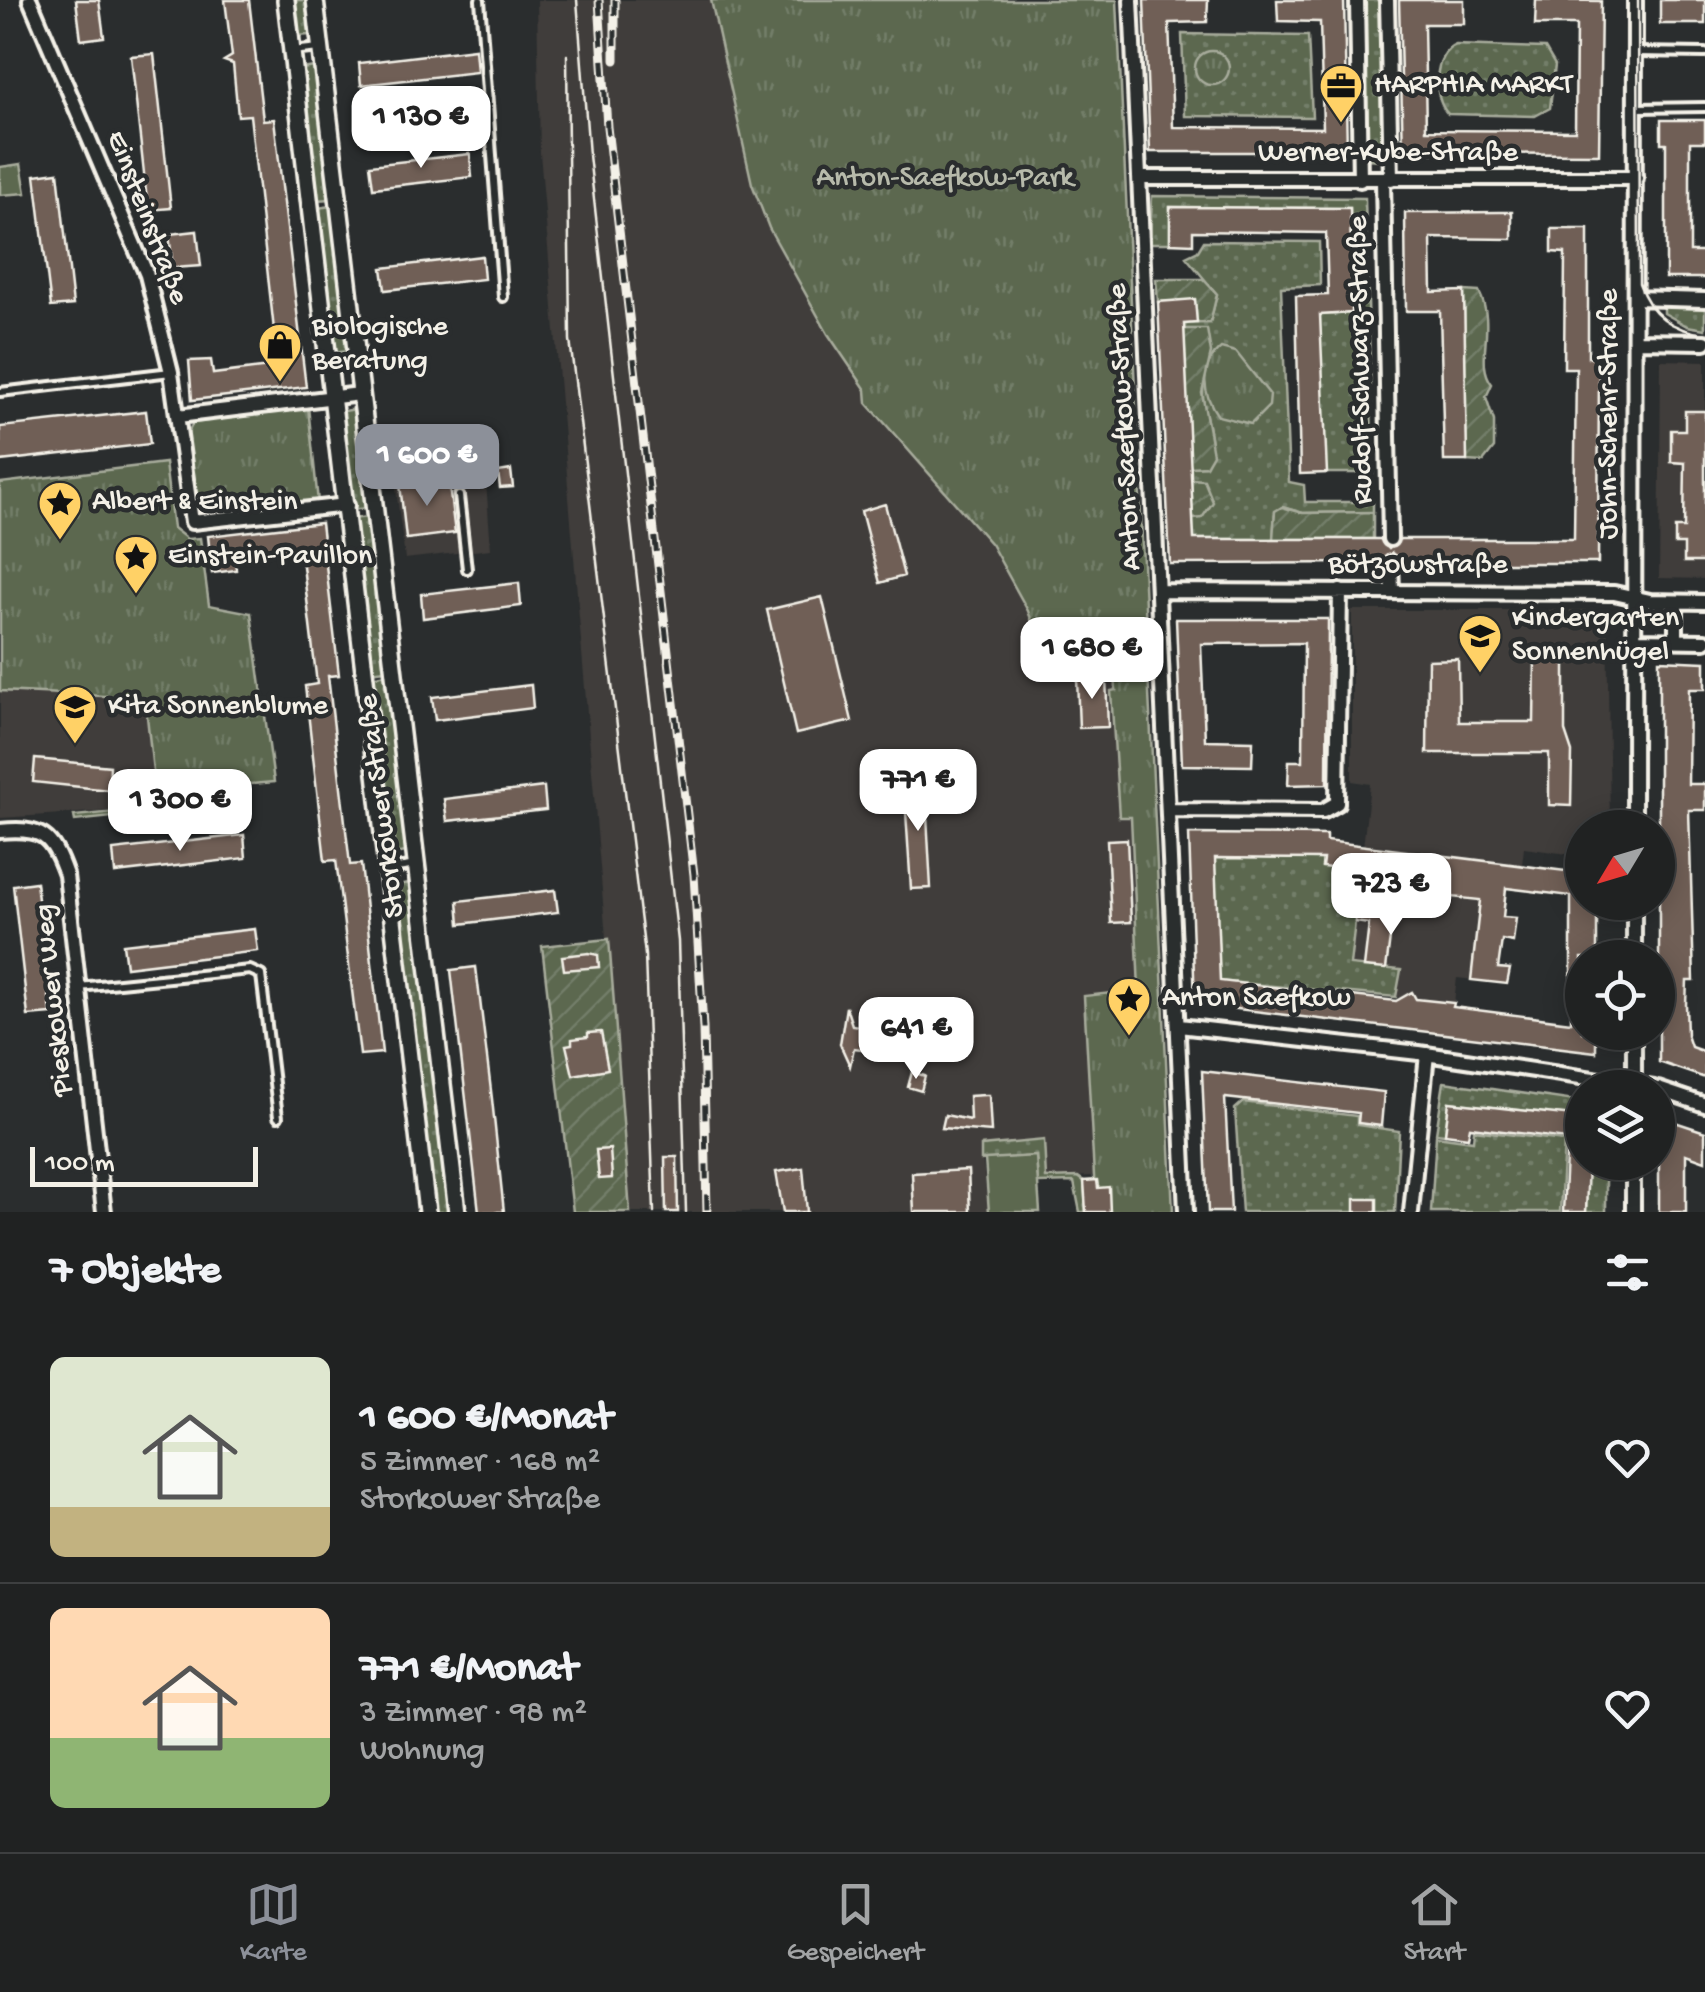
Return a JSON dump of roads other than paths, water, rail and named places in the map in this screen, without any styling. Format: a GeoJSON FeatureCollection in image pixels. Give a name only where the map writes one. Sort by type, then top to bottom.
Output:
{"type":"FeatureCollection","features":[{"type":"Feature","properties":{"kind":"street","name":"Einsteinstraße"},"geometry":{"type":"LineString","coordinates":[[30,0],[147,274],[178,416],[192,522],[347,506]]}},
{"type":"Feature","properties":{"kind":"street","name":"Storkower Straße"},"geometry":{"type":"LineString","coordinates":[[286,0],[427,1212]]}},
{"type":"Feature","properties":{"kind":"street","name":"Storkower Straße"},"geometry":{"type":"LineString","coordinates":[[315,0],[457,1212]]}},
{"type":"Feature","properties":{"kind":"street","name":"Anton-Saefkow-Straße"},"geometry":{"type":"LineString","coordinates":[[1131,0],[1186,1212]]}},
{"type":"Feature","properties":{"kind":"street","name":"Rudolf-Schwarz-Straße"},"geometry":{"type":"LineString","coordinates":[[1357,0],[1360,180]]}},
{"type":"Feature","properties":{"kind":"street","name":"Rudolf-Schwarz-Straße"},"geometry":{"type":"LineString","coordinates":[[1388,0],[1390,539]]}},
{"type":"Feature","properties":{"kind":"street","name":"John-Schehr-Straße"},"geometry":{"type":"LineString","coordinates":[[1634,810],[1635,0]]}},
{"type":"Feature","properties":{"kind":"street","name":"Werner-Kube-Straße"},"geometry":{"type":"LineString","coordinates":[[1139,178],[1636,178]]}},
{"type":"Feature","properties":{"kind":"street"},"geometry":{"type":"LineString","coordinates":[[1635,298],[1705,300]]}},
{"type":"Feature","properties":{"kind":"street"},"geometry":{"type":"LineString","coordinates":[[1636,341],[1705,342]]}},
{"type":"Feature","properties":{"kind":"street"},"geometry":{"type":"LineString","coordinates":[[178,416],[360,394]]}},
{"type":"Feature","properties":{"kind":"street"},"geometry":{"type":"LineString","coordinates":[[1391,563],[1392,590]]}},
{"type":"Feature","properties":{"kind":"street","name":"Bötzowstraße"},"geometry":{"type":"LineString","coordinates":[[1159,591],[1392,590],[1633,596],[1705,602]]}},
{"type":"Feature","properties":{"kind":"street"},"geometry":{"type":"LineString","coordinates":[[1169,810],[1323,811],[1337,803],[1340,591]]}},
{"type":"Feature","properties":{"kind":"street"},"geometry":{"type":"LineString","coordinates":[[1676,602],[1676,640]]}},
{"type":"Feature","properties":{"kind":"street"},"geometry":{"type":"LineString","coordinates":[[1634,640],[1705,641]]}},
{"type":"Feature","properties":{"kind":"street","name":"Pieskower Weg"},"geometry":{"type":"LineString","coordinates":[[0,832],[31,828],[58,852],[66,875],[104,1212]]}},
{"type":"Feature","properties":{"kind":"street"},"geometry":{"type":"LineString","coordinates":[[1180,1026],[1565,1074]]}},
{"type":"Feature","properties":{"kind":"street"},"geometry":{"type":"LineString","coordinates":[[1411,1212],[1427,1054]]}},
{"type":"Feature","properties":{"kind":"street"},"geometry":{"type":"LineString","coordinates":[[1675,1095],[1705,1105]]}},
{"type":"Feature","properties":{"kind":"street"},"geometry":{"type":"LineString","coordinates":[[1633,1180],[1633,1212]]}},
{"type":"Feature","properties":{"kind":"lane"},"geometry":{"type":"LineString","coordinates":[[480,0],[503,297]]}},
{"type":"Feature","properties":{"kind":"lane"},"geometry":{"type":"LineString","coordinates":[[292,51],[321,48]]}},
{"type":"Feature","properties":{"kind":"lane"},"geometry":{"type":"LineString","coordinates":[[1636,52],[1705,52]]}},
{"type":"Feature","properties":{"kind":"lane"},"geometry":{"type":"LineString","coordinates":[[1636,108],[1705,107]]}},
{"type":"Feature","properties":{"kind":"lane"},"geometry":{"type":"LineString","coordinates":[[0,392],[170,372]]}},
{"type":"Feature","properties":{"kind":"lane"},"geometry":{"type":"LineString","coordinates":[[459,496],[468,570]]}},
{"type":"Feature","properties":{"kind":"lane"},"geometry":{"type":"LineString","coordinates":[[389,870],[419,865]]}},
{"type":"Feature","properties":{"kind":"lane"},"geometry":{"type":"LineString","coordinates":[[79,987],[250,970],[261,975],[278,1118]]}},
{"type":"Feature","properties":{"kind":"tram line"},"geometry":{"type":"LineString","coordinates":[[577,0],[589,155],[678,941],[686,1212]]}},
{"type":"Feature","properties":{"kind":"tram line"},"geometry":{"type":"LineString","coordinates":[[1638,0],[1639,283],[1649,304],[1664,319],[1682,329],[1705,334]]}},
{"type":"Feature","properties":{"kind":"tram line"},"geometry":{"type":"LineString","coordinates":[[567,55],[570,340],[645,955],[654,1212]]}},
{"type":"Feature","properties":{"kind":"railway"},"geometry":{"type":"LineString","coordinates":[[599,0],[607,127],[694,875],[703,1028],[707,1212]]}},
{"type":"Feature","properties":{"kind":"railway"},"geometry":{"type":"LineString","coordinates":[[615,0],[615,60]]}},
{"type":"Feature","properties":{"kind":"place","name":"HARPHIA MARKT"},"geometry":{"type":"Point","coordinates":[1341,124]}},
{"type":"Feature","properties":{"kind":"place","name":"Biologische Beratung"},"geometry":{"type":"Point","coordinates":[280,383]}},
{"type":"Feature","properties":{"kind":"place","name":"Albert & Einstein"},"geometry":{"type":"Point","coordinates":[60,541]}},
{"type":"Feature","properties":{"kind":"place","name":"Einstein-Pavillon"},"geometry":{"type":"Point","coordinates":[136,595]}},
{"type":"Feature","properties":{"kind":"place","name":"Kindergarten Sonnenhügel"},"geometry":{"type":"Point","coordinates":[1480,674]}},
{"type":"Feature","properties":{"kind":"place","name":"Kita Sonnenblume"},"geometry":{"type":"Point","coordinates":[75,745]}},
{"type":"Feature","properties":{"kind":"place","name":"Anton Saefkow"},"geometry":{"type":"Point","coordinates":[1129,1037]}},
{"type":"Feature","properties":{"kind":"park label","name":"Anton-Saefkow-Park"},"geometry":{"type":"Point","coordinates":[945,179]}}]}
